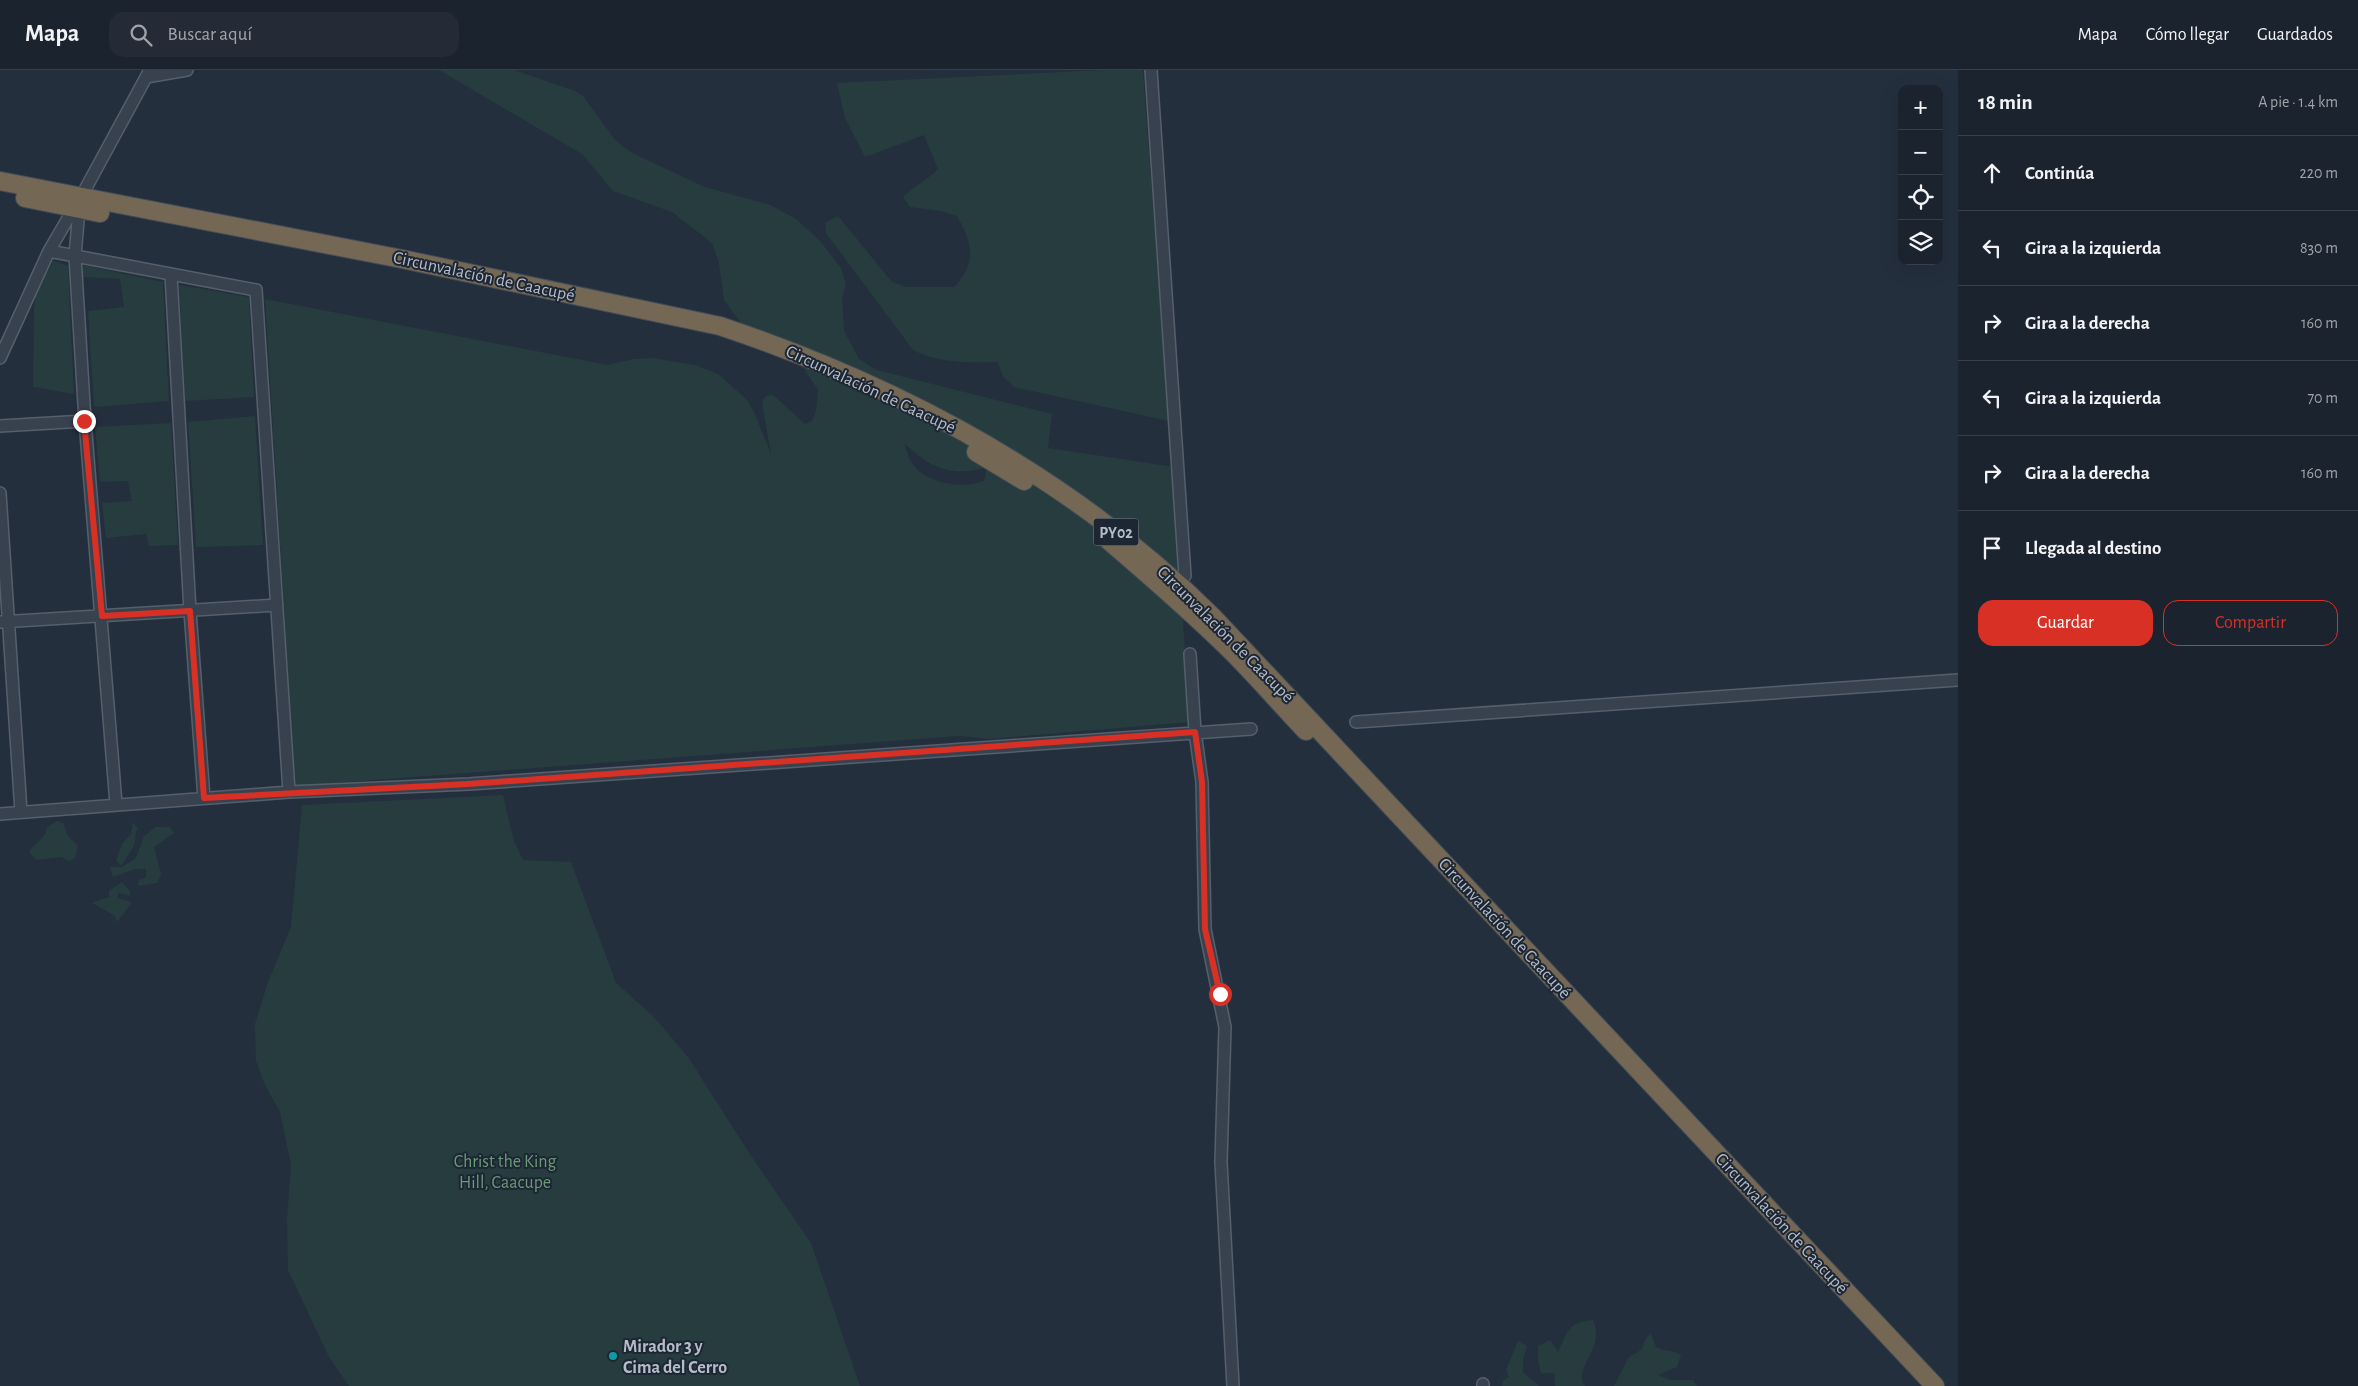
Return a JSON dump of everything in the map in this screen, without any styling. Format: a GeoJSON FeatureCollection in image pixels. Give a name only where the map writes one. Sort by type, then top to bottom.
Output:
{"type":"FeatureCollection","features":[{"type":"Feature","properties":{"kind":"highway","name":"Circunvalación de Caacupé"},"geometry":{"type":"LineString","coordinates":[[0,181],[78,205],[630,317],[734,342],[845,384],[895,408],[983,456],[1049,497],[1102,536],[1171,594],[1234,654],[1920,1386]]}},
{"type":"Feature","properties":{"kind":"highway","name":"Circunvalación de Caacupé"},"geometry":{"type":"LineString","coordinates":[[0,194],[78,205],[411,261],[720,326],[768,342],[893,394],[1008,457],[1102,521],[1166,573],[1213,617],[1935,1386]]}},
{"type":"Feature","properties":{"kind":"street"},"geometry":{"type":"LineString","coordinates":[[0,358],[49,251],[78,205],[148,74],[187,70]]}},
{"type":"Feature","properties":{"kind":"street"},"geometry":{"type":"LineString","coordinates":[[1151,70],[1185,576]]}},
{"type":"Feature","properties":{"kind":"street"},"geometry":{"type":"LineString","coordinates":[[78,205],[76,256],[84,421],[102,616],[116,804]]}},
{"type":"Feature","properties":{"kind":"street"},"geometry":{"type":"LineString","coordinates":[[49,251],[256,290],[289,792]]}},
{"type":"Feature","properties":{"kind":"street"},"geometry":{"type":"LineString","coordinates":[[171,275],[190,611],[204,798]]}},
{"type":"Feature","properties":{"kind":"street"},"geometry":{"type":"LineString","coordinates":[[0,426],[84,421]]}},
{"type":"Feature","properties":{"kind":"street"},"geometry":{"type":"LineString","coordinates":[[0,493],[4,622],[21,812]]}},
{"type":"Feature","properties":{"kind":"street"},"geometry":{"type":"LineString","coordinates":[[4,622],[277,605]]}},
{"type":"Feature","properties":{"kind":"street"},"geometry":{"type":"LineString","coordinates":[[1190,654],[1195,732],[1202,782],[1205,929],[1225,1027],[1221,1162],[1233,1386]]}},
{"type":"Feature","properties":{"kind":"street"},"geometry":{"type":"LineString","coordinates":[[1356,722],[1958,680]]}},
{"type":"Feature","properties":{"kind":"street"},"geometry":{"type":"LineString","coordinates":[[0,814],[289,792],[478,783],[1251,729]]}},
{"type":"Feature","properties":{"kind":"green space"},"geometry":{"type":"Polygon","coordinates":[[[439,70],[514,70],[575,91],[583,96],[615,140],[632,153],[705,187],[770,205],[796,219],[821,242],[841,268],[846,285],[842,297],[844,331],[859,359],[877,370],[1052,414],[1048,448],[1174,467],[1189,722],[990,739],[959,736],[295,786],[265,299],[608,365],[634,359],[652,358],[695,365],[718,374],[747,400],[754,412],[771,454],[762,402],[766,396],[773,395],[805,424],[812,421],[816,411],[818,390],[800,363],[753,340],[724,300],[719,263],[712,243],[672,212],[613,191],[582,154],[439,70]],[[904,444],[912,464],[928,477],[957,485],[984,481],[987,467],[972,471],[948,470],[926,461],[904,444]]]}},
{"type":"Feature","properties":{"kind":"green space"},"geometry":{"type":"Polygon","coordinates":[[[1104,70],[1143,70],[1169,421],[1014,387],[1003,376],[997,362],[943,360],[932,358],[913,350],[826,233],[825,223],[838,216],[892,282],[907,287],[954,287],[966,270],[969,261],[970,253],[967,236],[957,216],[941,211],[910,207],[903,197],[938,169],[924,135],[865,157],[845,118],[837,83],[1104,70]]]}},
{"type":"Feature","properties":{"kind":"green space"},"geometry":{"type":"Polygon","coordinates":[[[53,261],[68,266],[74,394],[33,387],[34,308],[36,294],[53,261]]]}},
{"type":"Feature","properties":{"kind":"green space"},"geometry":{"type":"Polygon","coordinates":[[[83,265],[163,282],[169,401],[94,407],[88,311],[124,307],[120,279],[83,277],[83,265]]]}},
{"type":"Feature","properties":{"kind":"green space"},"geometry":{"type":"Polygon","coordinates":[[[179,285],[249,297],[254,397],[185,401],[179,285]]]}},
{"type":"Feature","properties":{"kind":"green space"},"geometry":{"type":"Polygon","coordinates":[[[255,416],[263,545],[196,547],[188,422],[255,416]]]}},
{"type":"Feature","properties":{"kind":"green space"},"geometry":{"type":"Polygon","coordinates":[[[171,423],[178,545],[149,546],[146,534],[106,538],[102,503],[132,501],[128,481],[100,482],[95,427],[171,423]]]}},
{"type":"Feature","properties":{"kind":"green space","name":"Christ the King Hill, Caacupe"},"geometry":{"type":"Polygon","coordinates":[[[503,795],[514,841],[523,860],[571,862],[616,983],[654,1017],[688,1057],[751,1156],[811,1243],[860,1386],[349,1386],[329,1357],[288,1270],[287,1219],[291,1165],[280,1112],[264,1083],[256,1061],[255,1024],[268,982],[291,927],[302,805],[503,795]]]}},
{"type":"Feature","properties":{"kind":"green space"},"geometry":{"type":"Polygon","coordinates":[[[57,821],[63,823],[68,836],[78,846],[75,858],[68,861],[62,857],[36,860],[29,852],[45,835],[47,827],[57,821]]]}},
{"type":"Feature","properties":{"kind":"green space"},"geometry":{"type":"Polygon","coordinates":[[[133,822],[138,829],[136,831],[135,844],[121,866],[116,860],[122,844],[131,834],[133,822]]]}},
{"type":"Feature","properties":{"kind":"green space"},"geometry":{"type":"Polygon","coordinates":[[[156,827],[170,827],[174,833],[154,847],[161,874],[157,883],[138,886],[139,880],[146,877],[146,869],[135,869],[113,877],[110,867],[122,867],[136,858],[144,836],[156,827]]]}},
{"type":"Feature","properties":{"kind":"green space"},"geometry":{"type":"Polygon","coordinates":[[[122,882],[130,891],[130,896],[118,893],[118,898],[129,901],[131,904],[117,922],[115,916],[92,903],[109,897],[109,891],[122,882]]]}},
{"type":"Feature","properties":{"kind":"green space"},"geometry":{"type":"Polygon","coordinates":[[[1593,1320],[1596,1331],[1595,1340],[1583,1372],[1582,1379],[1585,1386],[1555,1386],[1554,1373],[1541,1373],[1538,1360],[1538,1346],[1550,1340],[1558,1352],[1567,1333],[1574,1325],[1593,1320]]]}},
{"type":"Feature","properties":{"kind":"green space"},"geometry":{"type":"Polygon","coordinates":[[[1651,1334],[1656,1347],[1681,1355],[1677,1367],[1658,1375],[1670,1380],[1693,1380],[1697,1386],[1614,1386],[1629,1357],[1641,1350],[1646,1338],[1651,1334]]]}},
{"type":"Feature","properties":{"kind":"green space"},"geometry":{"type":"Polygon","coordinates":[[[1518,1341],[1527,1346],[1523,1359],[1523,1372],[1539,1386],[1502,1386],[1503,1381],[1509,1377],[1506,1370],[1518,1341]]]}},
{"type":"Feature","properties":{"kind":"place","name":"Mirador 3 y Cima del Cerro"},"geometry":{"type":"Point","coordinates":[613,1356]}},
{"type":"Feature","properties":{"kind":"route"},"geometry":{"type":"LineString","coordinates":[[84,421],[102,616],[190,611],[204,798],[468,784],[1195,732],[1202,782],[1205,929],[1220,994]]}}]}
